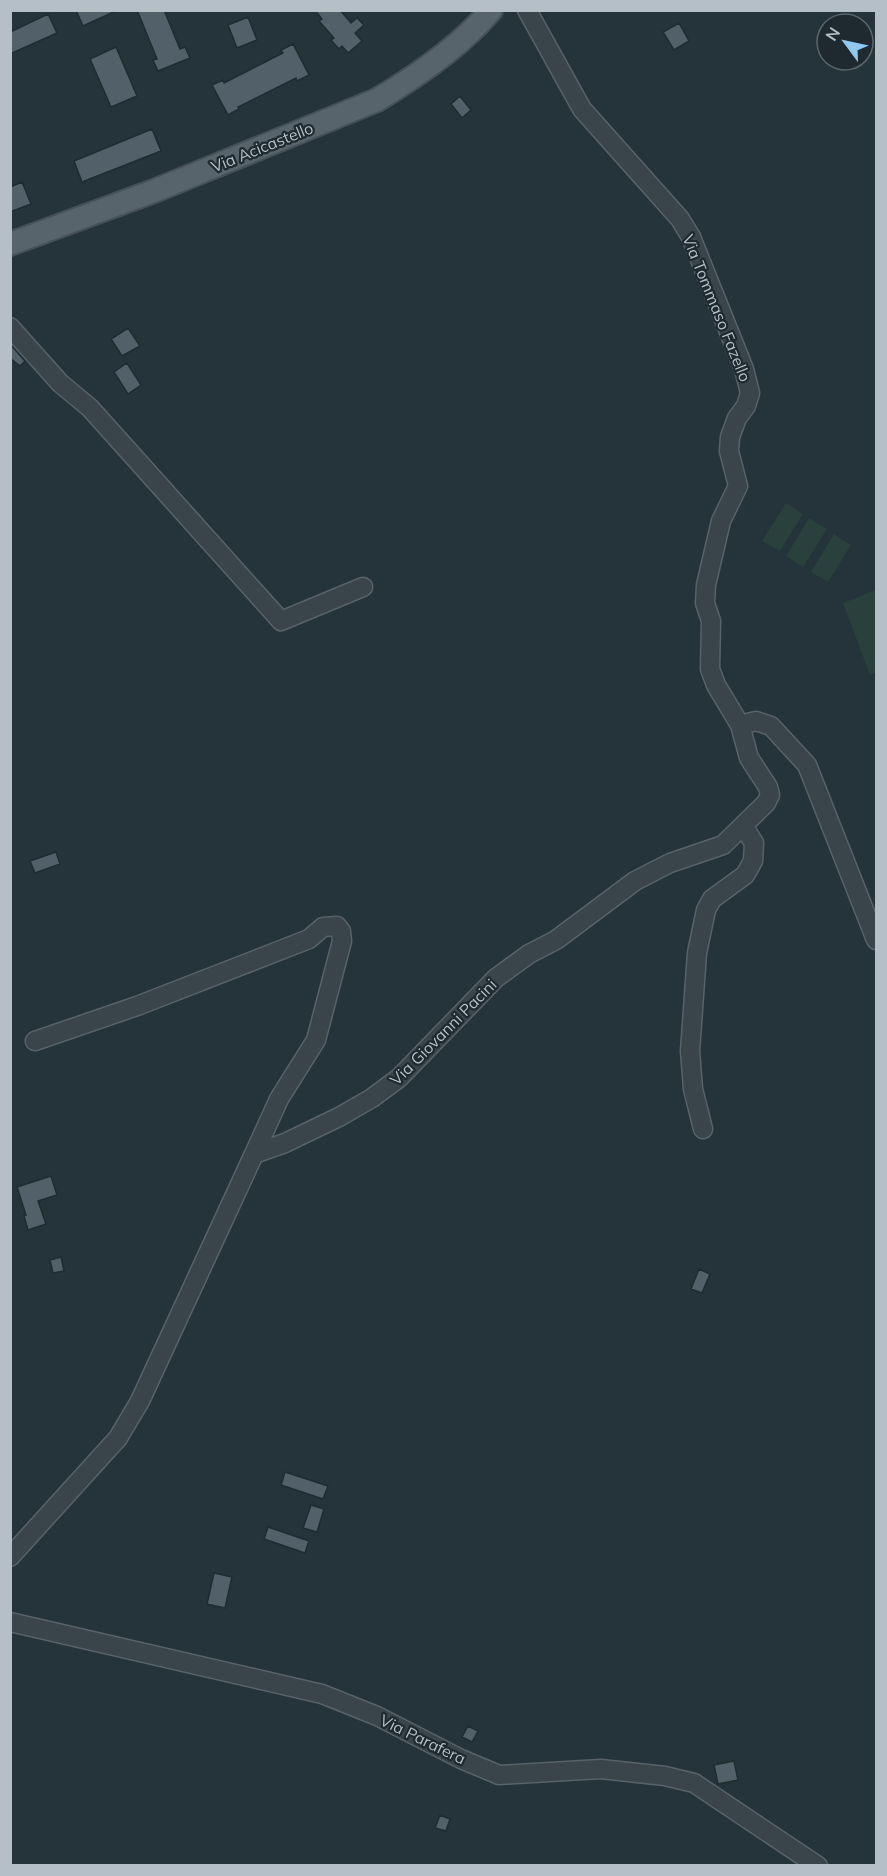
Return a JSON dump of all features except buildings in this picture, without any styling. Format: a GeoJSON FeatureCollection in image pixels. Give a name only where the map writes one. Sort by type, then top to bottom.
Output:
{"type":"FeatureCollection","features":[{"type":"Feature","properties":{"kind":"main road","name":"Via Acicastello"},"geometry":{"type":"LineString","coordinates":[[10,244],[154,191],[377,100],[474,30],[491,10]]}},
{"type":"Feature","properties":{"kind":"street","name":"Via Tommaso Fazello"},"geometry":{"type":"LineString","coordinates":[[527,10],[582,109],[680,219],[691,237],[744,369],[750,393],[730,437],[729,451],[738,486],[721,521],[706,585],[705,603],[711,621],[710,669],[716,685],[740,724]]}},
{"type":"Feature","properties":{"kind":"street"},"geometry":{"type":"LineString","coordinates":[[10,327],[60,382],[90,408],[281,621],[363,587]]}},
{"type":"Feature","properties":{"kind":"street"},"geometry":{"type":"LineString","coordinates":[[740,724],[756,722],[771,726],[807,765],[876,940]]}},
{"type":"Feature","properties":{"kind":"street","name":"Via Giovanni Pacini"},"geometry":{"type":"LineString","coordinates":[[254,1154],[285,1143],[372,1098],[399,1078],[496,978],[529,954],[556,939],[635,881],[670,863],[723,845],[744,827],[766,803],[770,795],[768,787],[749,758],[740,724]]}},
{"type":"Feature","properties":{"kind":"street"},"geometry":{"type":"LineString","coordinates":[[703,1129],[693,1089],[690,1051],[697,953],[706,910],[712,899],[745,874],[753,861],[754,843],[744,827]]}},
{"type":"Feature","properties":{"kind":"street"},"geometry":{"type":"LineString","coordinates":[[10,1557],[118,1438],[140,1401],[279,1099],[316,1040],[342,941],[340,931],[337,926],[324,927],[309,939],[137,1006],[35,1041]]}},
{"type":"Feature","properties":{"kind":"street","name":"Via Parafera"},"geometry":{"type":"LineString","coordinates":[[10,1622],[322,1694],[377,1716],[461,1759],[499,1775],[601,1769],[665,1776],[694,1784],[818,1866]]}},
{"type":"Feature","properties":{"kind":"green space"},"geometry":{"type":"Polygon","coordinates":[[[786,503],[803,514],[780,551],[762,541],[786,503]]]}},
{"type":"Feature","properties":{"kind":"green space"},"geometry":{"type":"Polygon","coordinates":[[[809,518],[827,529],[803,567],[786,556],[809,518]]]}},
{"type":"Feature","properties":{"kind":"green space"},"geometry":{"type":"Polygon","coordinates":[[[834,534],[851,545],[828,582],[811,572],[834,534]]]}},
{"type":"Feature","properties":{"kind":"green space"},"geometry":{"type":"Polygon","coordinates":[[[876,590],[876,672],[870,675],[843,603],[876,590]]]}}]}
